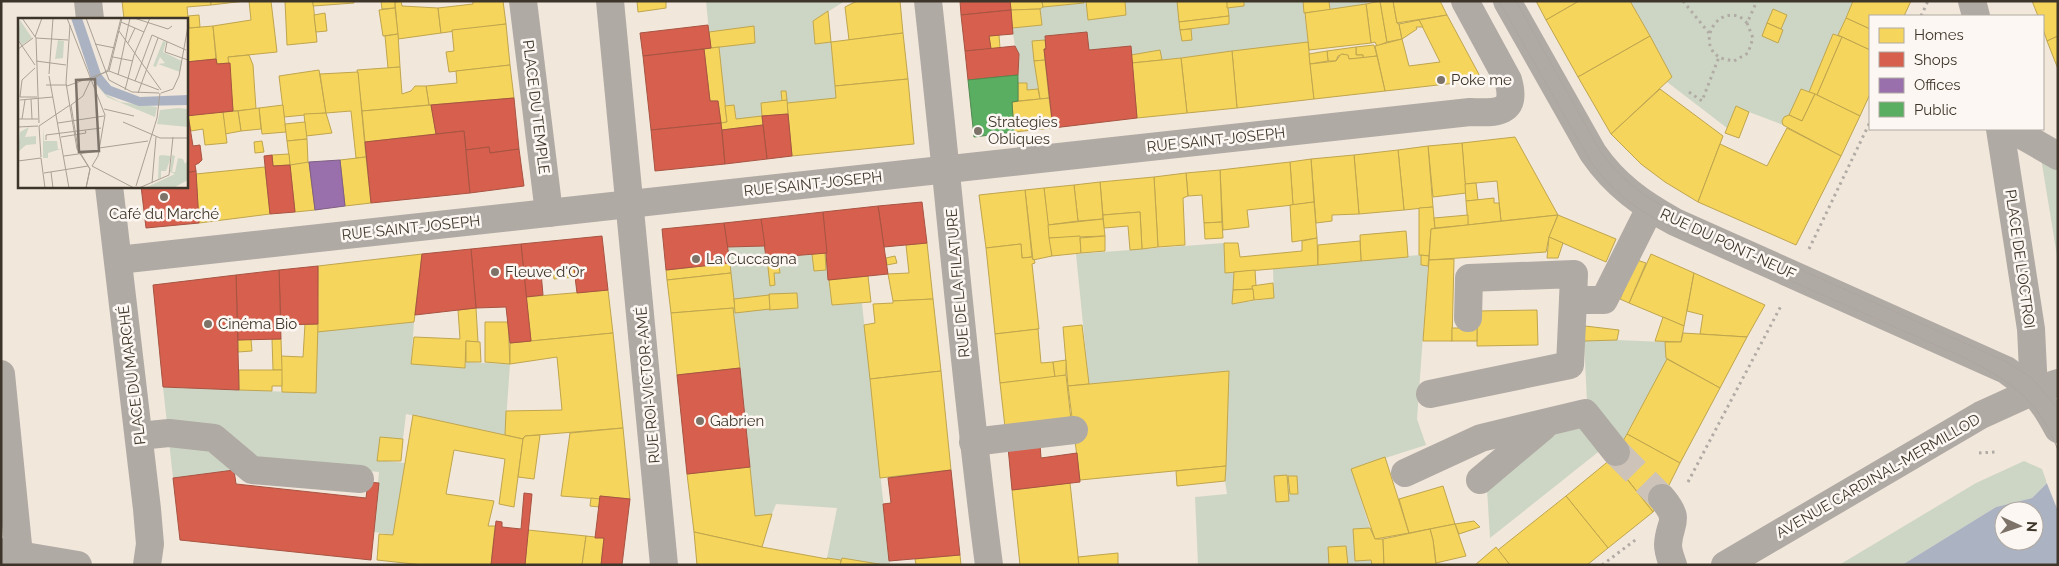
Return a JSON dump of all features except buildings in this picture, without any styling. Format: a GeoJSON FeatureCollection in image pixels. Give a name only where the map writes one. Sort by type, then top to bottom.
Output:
{"type":"FeatureCollection","features":[{"type":"Feature","properties":{"kind":"street"},"geometry":{"type":"LineString","coordinates":[[88,1],[90,18]]}},
{"type":"Feature","properties":{"kind":"street","name":"PLACE DU TEMPLE"},"geometry":{"type":"LineString","coordinates":[[523,1],[549,213]]}},
{"type":"Feature","properties":{"kind":"street"},"geometry":{"type":"LineString","coordinates":[[610,1],[631,205]]}},
{"type":"Feature","properties":{"kind":"street","name":"RUE DE LA FILATURE"},"geometry":{"type":"LineString","coordinates":[[928,1],[947,170],[973,442],[989,565]]}},
{"type":"Feature","properties":{"kind":"street","name":"RUE SAINT-JOSEPH"},"geometry":{"type":"LineString","coordinates":[[118,260],[1460,114],[1503,111],[1507,107],[1511,92],[1508,80],[1465,1]]}},
{"type":"Feature","properties":{"kind":"street","name":"RUE DU PONT-NEUF"},"geometry":{"type":"LineString","coordinates":[[1507,1],[1601,164],[1628,193],[1676,222],[2046,387],[2048,410],[2058,429]]}},
{"type":"Feature","properties":{"kind":"street"},"geometry":{"type":"LineString","coordinates":[[1972,1],[1976,15]]}},
{"type":"Feature","properties":{"kind":"street","name":"PLACE DE L'OCTROI"},"geometry":{"type":"LineString","coordinates":[[2000,130],[2030,320],[2046,387]]}},
{"type":"Feature","properties":{"kind":"street"},"geometry":{"type":"LineString","coordinates":[[2014,130],[2058,156]]}},
{"type":"Feature","properties":{"kind":"street","name":"PLACE DU MARCHÉ"},"geometry":{"type":"LineString","coordinates":[[109,188],[150,544],[146,565]]}},
{"type":"Feature","properties":{"kind":"street","name":"RUE ROI-VICTOR-AMÉ"},"geometry":{"type":"LineString","coordinates":[[631,205],[664,565]]}},
{"type":"Feature","properties":{"kind":"street"},"geometry":{"type":"LineString","coordinates":[[1573,300],[1604,300],[1650,208]]}},
{"type":"Feature","properties":{"kind":"street"},"geometry":{"type":"LineString","coordinates":[[1430,394],[1570,365],[1574,274],[1469,278],[1468,318]]}},
{"type":"Feature","properties":{"kind":"street"},"geometry":{"type":"LineString","coordinates":[[1,374],[10,554],[78,565]]}},
{"type":"Feature","properties":{"kind":"street","name":"AVENUE CARDINAL-MERMILLOD"},"geometry":{"type":"LineString","coordinates":[[1724,565],[1981,416],[2046,387]]}},
{"type":"Feature","properties":{"kind":"street"},"geometry":{"type":"LineString","coordinates":[[1405,473],[1481,438],[1585,413],[1616,452]]}},
{"type":"Feature","properties":{"kind":"street"},"geometry":{"type":"LineString","coordinates":[[1480,480],[1548,423]]}},
{"type":"Feature","properties":{"kind":"street"},"geometry":{"type":"LineString","coordinates":[[973,442],[1074,430]]}},
{"type":"Feature","properties":{"kind":"street"},"geometry":{"type":"LineString","coordinates":[[139,436],[169,433],[214,438],[252,470],[360,479]]}},
{"type":"Feature","properties":{"kind":"street"},"geometry":{"type":"LineString","coordinates":[[1667,503],[1674,521],[1668,547],[1673,565]]}},
{"type":"Feature","properties":{"kind":"path"},"geometry":{"type":"LineString","coordinates":[[1683,1],[1709,33]]}},
{"type":"Feature","properties":{"kind":"path"},"geometry":{"type":"LineString","coordinates":[[1748,23],[1757,1]]}},
{"type":"Feature","properties":{"kind":"path"},"geometry":{"type":"LineString","coordinates":[[1921,15],[1928,1]]}},
{"type":"Feature","properties":{"kind":"path"},"geometry":{"type":"LineString","coordinates":[[1726,16],[1738,16],[1748,23],[1753,38],[1748,53],[1734,61],[1719,57],[1710,46],[1709,33],[1715,22],[1726,16]]}},
{"type":"Feature","properties":{"kind":"path"},"geometry":{"type":"LineString","coordinates":[[1689,92],[1702,101],[1719,57]]}},
{"type":"Feature","properties":{"kind":"path"},"geometry":{"type":"LineString","coordinates":[[1602,565],[1658,522],[1667,503],[1677,504],[1796,276],[1869,124]]}},
{"type":"Feature","properties":{"kind":"green space"},"geometry":{"type":"Polygon","coordinates":[[[706,1],[845,1],[813,21],[815,44],[831,42],[836,98],[787,103],[787,101],[762,116],[736,119],[734,105],[725,106],[719,47],[755,43],[754,27],[709,32],[706,1]]]}},
{"type":"Feature","properties":{"kind":"green space"},"geometry":{"type":"Polygon","coordinates":[[[1125,1],[1177,1],[1182,41],[1192,40],[1191,29],[1229,24],[1227,8],[1244,6],[1244,1],[1303,1],[1308,42],[1162,60],[1160,50],[1131,55],[1130,46],[1089,50],[1086,32],[1045,36],[1045,40],[1032,42],[1038,89],[1027,90],[1027,83],[1018,83],[1019,54],[1015,46],[1012,28],[1042,25],[1040,9],[1043,7],[1087,3],[1088,20],[1126,15],[1125,1]]]}},
{"type":"Feature","properties":{"kind":"green space"},"geometry":{"type":"Polygon","coordinates":[[[1329,1],[1367,1],[1366,4],[1330,10],[1329,1]]]}},
{"type":"Feature","properties":{"kind":"green space"},"geometry":{"type":"Polygon","coordinates":[[[1630,1],[1853,1],[1838,35],[1833,34],[1809,92],[1801,89],[1789,115],[1784,117],[1782,121],[1783,125],[1736,107],[1727,128],[1667,82],[1672,77],[1630,1]]]}},
{"type":"Feature","properties":{"kind":"green space"},"geometry":{"type":"Polygon","coordinates":[[[2041,158],[2058,164],[2058,262],[2041,158]]]}},
{"type":"Feature","properties":{"kind":"green space"},"geometry":{"type":"Polygon","coordinates":[[[1224,243],[1225,272],[1234,272],[1232,304],[1274,298],[1273,269],[1419,255],[1421,255],[1421,265],[1428,266],[1417,419],[1426,445],[1351,469],[1370,528],[1353,529],[1355,561],[1371,560],[1372,565],[1198,565],[1195,497],[1227,494],[1225,481],[1229,371],[1089,384],[1076,254],[1224,243]]]}},
{"type":"Feature","properties":{"kind":"green space"},"geometry":{"type":"Polygon","coordinates":[[[765,246],[767,258],[827,253],[828,280],[832,305],[862,303],[890,565],[827,558],[837,508],[776,504],[772,514],[755,516],[727,247],[765,246]]]}},
{"type":"Feature","properties":{"kind":"green space"},"geometry":{"type":"Polygon","coordinates":[[[414,322],[411,364],[465,368],[466,362],[510,364],[505,435],[406,414],[403,439],[380,437],[378,460],[405,463],[393,535],[374,532],[379,472],[266,460],[234,470],[173,478],[163,387],[315,393],[317,332],[414,322]]]}},
{"type":"Feature","properties":{"kind":"green space"},"geometry":{"type":"Polygon","coordinates":[[[1584,341],[1665,342],[1667,359],[1620,446],[1587,402],[1584,341]]]}},
{"type":"Feature","properties":{"kind":"green space"},"geometry":{"type":"Polygon","coordinates":[[[1563,425],[1586,428],[1602,449],[1490,538],[1487,489],[1563,425]]]}},
{"type":"Feature","properties":{"kind":"green space"},"geometry":{"type":"Polygon","coordinates":[[[2024,461],[2042,469],[2047,483],[2032,498],[2020,501],[1994,501],[1994,508],[1902,565],[1839,565],[1976,483],[2024,461]]]}},
{"type":"Feature","properties":{"kind":"water"},"geometry":{"type":"Polygon","coordinates":[[[2058,478],[2058,565],[1902,565],[1994,508],[1994,551],[2044,551],[2044,501],[2020,501],[2032,498],[2047,483],[2058,478]]]}},
{"type":"Feature","properties":{"kind":"pier"},"geometry":{"type":"Polygon","coordinates":[[[2058,475],[2058,511],[2046,481],[2058,475]]]}},
{"type":"Feature","properties":{"kind":"tunnel"},"geometry":{"type":"LineString","coordinates":[[1616,452],[1662,498]]}},
{"type":"Feature","properties":{"kind":"tram line"},"geometry":{"type":"LineString","coordinates":[[1499,1],[1588,157],[1605,180],[1636,207],[1672,228],[1967,359],[1998,376],[2033,405],[2050,432],[2058,450]]}},
{"type":"Feature","properties":{"kind":"tram line"},"geometry":{"type":"LineString","coordinates":[[1516,1],[1599,149],[1616,170],[1634,187],[1679,215],[2007,362],[2033,379],[2058,409]]}},
{"type":"Feature","properties":{"kind":"place","name":"Poke me"},"geometry":{"type":"Point","coordinates":[1441,80]}},
{"type":"Feature","properties":{"kind":"place","name":"Strategies Obliques"},"geometry":{"type":"Point","coordinates":[978,131]}},
{"type":"Feature","properties":{"kind":"place","name":"Café du Marché"},"geometry":{"type":"Point","coordinates":[164,197]}},
{"type":"Feature","properties":{"kind":"place","name":"La Cuccagna"},"geometry":{"type":"Point","coordinates":[696,259]}},
{"type":"Feature","properties":{"kind":"place","name":"Fleuve d'Or"},"geometry":{"type":"Point","coordinates":[495,272]}},
{"type":"Feature","properties":{"kind":"place","name":"Cinéma Bio"},"geometry":{"type":"Point","coordinates":[208,324]}},
{"type":"Feature","properties":{"kind":"place","name":"Gabrien"},"geometry":{"type":"Point","coordinates":[700,421]}}]}
